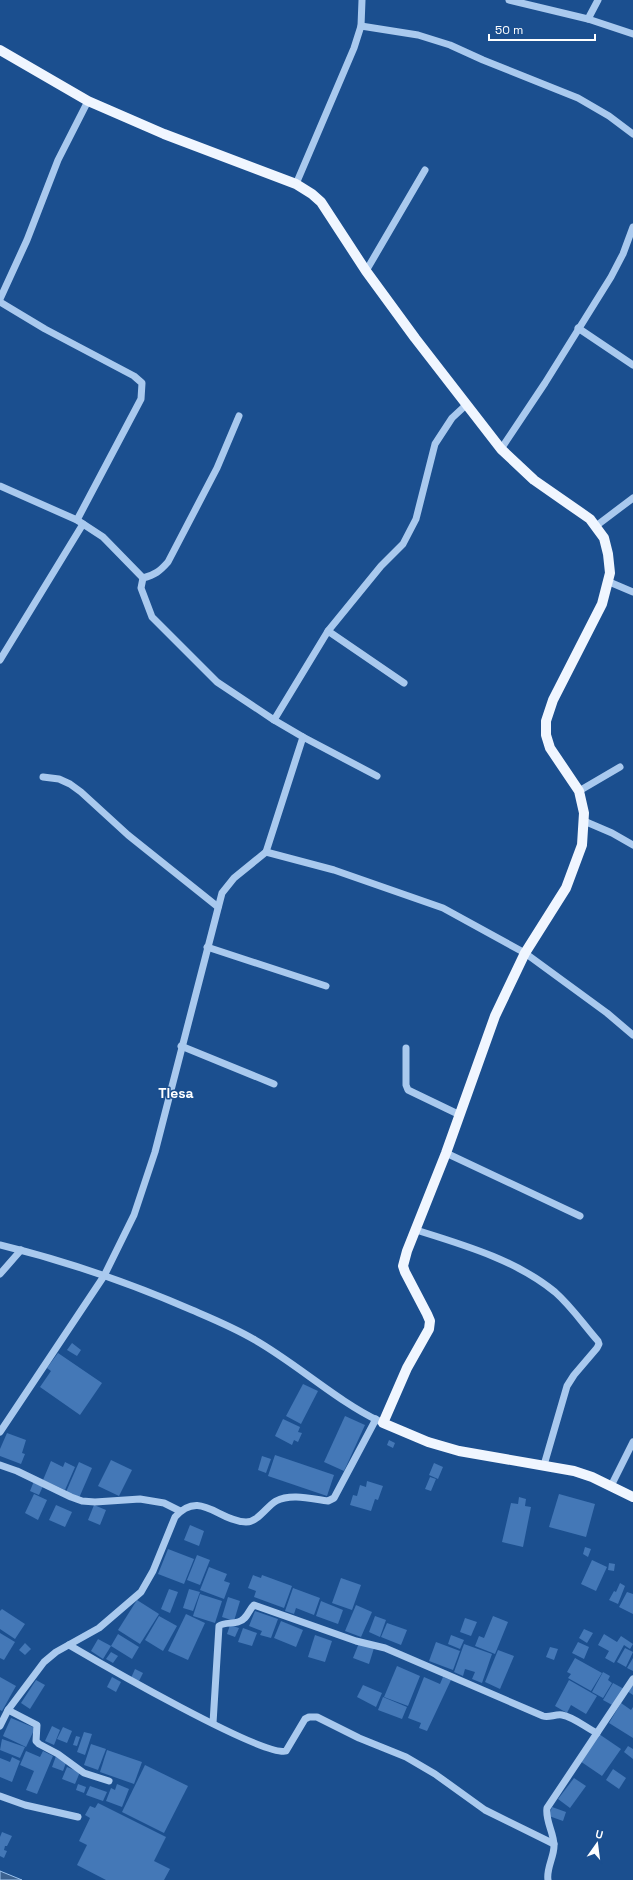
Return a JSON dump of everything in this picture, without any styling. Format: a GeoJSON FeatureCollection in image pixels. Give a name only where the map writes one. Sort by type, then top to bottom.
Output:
{"type":"FeatureCollection","features":[{"type":"Feature","properties":{"kind":"main road"},"geometry":{"type":"LineString","coordinates":[[0,50],[88,101],[164,134],[296,184],[312,194],[321,202],[366,271],[466,406],[501,449],[534,480],[590,519],[604,538],[608,554],[610,573],[602,604],[553,700],[546,721],[546,735],[550,748],[579,791],[584,821],[582,845],[566,888],[525,953],[495,1016],[446,1153],[407,1251],[403,1266],[430,1321],[429,1330],[407,1368],[380,1421],[428,1442],[459,1451],[544,1465],[592,1477],[633,1497]]}},
{"type":"Feature","properties":{"kind":"street"},"geometry":{"type":"LineString","coordinates":[[296,184],[354,48],[361,26],[362,0]]}},
{"type":"Feature","properties":{"kind":"street"},"geometry":{"type":"LineString","coordinates":[[508,0],[588,19],[633,34]]}},
{"type":"Feature","properties":{"kind":"street"},"geometry":{"type":"LineString","coordinates":[[588,19],[598,0]]}},
{"type":"Feature","properties":{"kind":"street"},"geometry":{"type":"LineString","coordinates":[[361,26],[418,35],[450,45],[483,60],[578,98],[609,116],[633,134]]}},
{"type":"Feature","properties":{"kind":"street"},"geometry":{"type":"LineString","coordinates":[[0,660],[80,522],[141,399],[142,383],[134,376],[45,329],[0,301],[27,240],[58,160],[88,101]]}},
{"type":"Feature","properties":{"kind":"street"},"geometry":{"type":"LineString","coordinates":[[366,271],[425,170]]}},
{"type":"Feature","properties":{"kind":"street"},"geometry":{"type":"LineString","coordinates":[[501,449],[546,383],[578,328],[611,277],[623,254],[633,228]]}},
{"type":"Feature","properties":{"kind":"street"},"geometry":{"type":"LineString","coordinates":[[578,328],[633,365]]}},
{"type":"Feature","properties":{"kind":"street"},"geometry":{"type":"LineString","coordinates":[[274,720],[328,631],[381,566],[403,544],[416,519],[435,444],[452,418],[466,406]]}},
{"type":"Feature","properties":{"kind":"street"},"geometry":{"type":"LineString","coordinates":[[143,578],[153,576],[160,572],[168,562],[217,468],[239,416]]}},
{"type":"Feature","properties":{"kind":"street"},"geometry":{"type":"LineString","coordinates":[[0,486],[80,522],[103,537],[143,578]]}},
{"type":"Feature","properties":{"kind":"street"},"geometry":{"type":"LineString","coordinates":[[596,526],[633,498]]}},
{"type":"Feature","properties":{"kind":"street"},"geometry":{"type":"LineString","coordinates":[[143,578],[141,588],[152,616],[217,682],[274,720],[303,737],[378,776]]}},
{"type":"Feature","properties":{"kind":"street"},"geometry":{"type":"LineString","coordinates":[[608,581],[633,592]]}},
{"type":"Feature","properties":{"kind":"street"},"geometry":{"type":"LineString","coordinates":[[328,631],[404,683]]}},
{"type":"Feature","properties":{"kind":"street"},"geometry":{"type":"LineString","coordinates":[[0,1432],[104,1276],[134,1215],[155,1152],[181,1046],[222,893],[226,887],[266,852],[303,737]]}},
{"type":"Feature","properties":{"kind":"street"},"geometry":{"type":"LineString","coordinates":[[579,791],[620,767]]}},
{"type":"Feature","properties":{"kind":"street"},"geometry":{"type":"LineString","coordinates":[[43,777],[59,779],[70,784],[128,835],[218,907]]}},
{"type":"Feature","properties":{"kind":"street"},"geometry":{"type":"LineString","coordinates":[[584,821],[612,833],[633,845]]}},
{"type":"Feature","properties":{"kind":"street"},"geometry":{"type":"LineString","coordinates":[[266,852],[334,870],[444,908],[525,953],[607,1013],[633,1035]]}},
{"type":"Feature","properties":{"kind":"street"},"geometry":{"type":"LineString","coordinates":[[207,947],[326,986]]}},
{"type":"Feature","properties":{"kind":"street"},"geometry":{"type":"LineString","coordinates":[[181,1046],[274,1084]]}},
{"type":"Feature","properties":{"kind":"street"},"geometry":{"type":"LineString","coordinates":[[406,1048],[406,1085],[408,1090],[460,1115]]}},
{"type":"Feature","properties":{"kind":"street"},"geometry":{"type":"LineString","coordinates":[[446,1153],[580,1216]]}},
{"type":"Feature","properties":{"kind":"street"},"geometry":{"type":"LineString","coordinates":[[416,1230],[467,1245],[538,1279],[556,1293],[580,1317],[598,1341],[599,1344],[597,1348],[567,1386],[544,1465]]}},
{"type":"Feature","properties":{"kind":"street"},"geometry":{"type":"LineString","coordinates":[[0,1245],[58,1260],[104,1276],[178,1304],[237,1330],[286,1359],[354,1406],[380,1421],[334,1498],[328,1501],[288,1497],[277,1500],[260,1516],[246,1522],[202,1506],[195,1505],[180,1511],[175,1517],[153,1571],[141,1592],[99,1628],[56,1652],[44,1662],[4,1714],[0,1726]]}},
{"type":"Feature","properties":{"kind":"street"},"geometry":{"type":"LineString","coordinates":[[0,1274],[21,1250]]}},
{"type":"Feature","properties":{"kind":"street"},"geometry":{"type":"LineString","coordinates":[[611,1486],[633,1442]]}},
{"type":"Feature","properties":{"kind":"street"},"geometry":{"type":"LineString","coordinates":[[0,1465],[17,1471],[71,1498],[82,1501],[95,1502],[140,1499],[164,1503],[180,1511]]}},
{"type":"Feature","properties":{"kind":"street"},"geometry":{"type":"LineString","coordinates":[[213,1723],[219,1626],[222,1624],[238,1622],[243,1619],[254,1605],[356,1641],[385,1648],[543,1716],[566,1716],[596,1733]]}},
{"type":"Feature","properties":{"kind":"street"},"geometry":{"type":"LineString","coordinates":[[69,1645],[171,1704],[259,1745],[281,1752],[286,1750],[305,1719],[309,1717],[317,1717],[359,1738],[406,1758],[435,1774],[485,1810],[554,1844]]}},
{"type":"Feature","properties":{"kind":"street"},"geometry":{"type":"LineString","coordinates":[[548,1880],[554,1844],[553,1835],[547,1819],[547,1808],[633,1679]]}},
{"type":"Feature","properties":{"kind":"street"},"geometry":{"type":"LineString","coordinates":[[4,1714],[37,1725],[36,1741],[39,1744],[58,1754],[84,1773],[110,1781]]}},
{"type":"Feature","properties":{"kind":"street"},"geometry":{"type":"LineString","coordinates":[[0,1796],[49,1811],[78,1817]]}},
{"type":"Feature","properties":{"kind":"water"},"geometry":{"type":"Polygon","coordinates":[[[0,1871],[22,1880],[0,1880],[0,1871]]]}},
{"type":"Feature","properties":{"kind":"building"},"geometry":{"type":"Polygon","coordinates":[[[72,1343],[81,1350],[77,1356],[67,1350],[72,1343]]]}},
{"type":"Feature","properties":{"kind":"building"},"geometry":{"type":"Polygon","coordinates":[[[58,1353],[102,1383],[80,1415],[40,1387],[51,1371],[47,1368],[58,1353]]]}},
{"type":"Feature","properties":{"kind":"building"},"geometry":{"type":"Polygon","coordinates":[[[303,1384],[318,1391],[301,1424],[286,1416],[303,1384]]]}},
{"type":"Feature","properties":{"kind":"building"},"geometry":{"type":"Polygon","coordinates":[[[345,1416],[365,1425],[344,1471],[324,1462],[345,1416]]]}},
{"type":"Feature","properties":{"kind":"building"},"geometry":{"type":"Polygon","coordinates":[[[283,1419],[300,1427],[298,1432],[302,1433],[298,1442],[294,1440],[292,1445],[275,1436],[283,1419]]]}},
{"type":"Feature","properties":{"kind":"building"},"geometry":{"type":"Polygon","coordinates":[[[7,1433],[26,1440],[22,1453],[25,1454],[21,1464],[0,1456],[0,1449],[7,1433]]]}},
{"type":"Feature","properties":{"kind":"building"},"geometry":{"type":"Polygon","coordinates":[[[389,1440],[395,1443],[393,1448],[387,1445],[389,1440]]]}},
{"type":"Feature","properties":{"kind":"building"},"geometry":{"type":"Polygon","coordinates":[[[275,1455],[334,1475],[327,1496],[268,1476],[275,1455]]]}},
{"type":"Feature","properties":{"kind":"building"},"geometry":{"type":"Polygon","coordinates":[[[262,1456],[271,1459],[266,1473],[258,1470],[262,1456]]]}},
{"type":"Feature","properties":{"kind":"building"},"geometry":{"type":"Polygon","coordinates":[[[111,1460],[132,1470],[119,1496],[98,1486],[111,1460]]]}},
{"type":"Feature","properties":{"kind":"building"},"geometry":{"type":"Polygon","coordinates":[[[51,1461],[63,1467],[65,1462],[75,1467],[65,1490],[43,1480],[51,1461]]]}},
{"type":"Feature","properties":{"kind":"building"},"geometry":{"type":"Polygon","coordinates":[[[79,1462],[92,1468],[79,1498],[66,1492],[79,1462]]]}},
{"type":"Feature","properties":{"kind":"building"},"geometry":{"type":"Polygon","coordinates":[[[434,1463],[443,1467],[438,1479],[429,1475],[434,1463]]]}},
{"type":"Feature","properties":{"kind":"building"},"geometry":{"type":"Polygon","coordinates":[[[430,1477],[436,1479],[431,1491],[425,1489],[430,1477]]]}},
{"type":"Feature","properties":{"kind":"building"},"geometry":{"type":"Polygon","coordinates":[[[34,1481],[43,1486],[39,1495],[30,1491],[34,1481]]]}},
{"type":"Feature","properties":{"kind":"building"},"geometry":{"type":"Polygon","coordinates":[[[367,1481],[383,1486],[378,1500],[375,1499],[371,1511],[350,1505],[353,1495],[357,1496],[360,1485],[366,1487],[367,1481]]]}},
{"type":"Feature","properties":{"kind":"building"},"geometry":{"type":"Polygon","coordinates":[[[34,1494],[47,1500],[38,1520],[25,1513],[34,1494]]]}},
{"type":"Feature","properties":{"kind":"building"},"geometry":{"type":"Polygon","coordinates":[[[559,1494],[595,1504],[586,1537],[549,1527],[559,1494]]]}},
{"type":"Feature","properties":{"kind":"building"},"geometry":{"type":"Polygon","coordinates":[[[519,1497],[526,1499],[525,1506],[531,1507],[523,1547],[502,1542],[511,1503],[518,1504],[519,1497]]]}},
{"type":"Feature","properties":{"kind":"building"},"geometry":{"type":"Polygon","coordinates":[[[56,1505],[72,1512],[65,1527],[49,1520],[56,1505]]]}},
{"type":"Feature","properties":{"kind":"building"},"geometry":{"type":"Polygon","coordinates":[[[94,1505],[106,1510],[100,1525],[88,1520],[94,1505]]]}},
{"type":"Feature","properties":{"kind":"building"},"geometry":{"type":"Polygon","coordinates":[[[190,1525],[204,1531],[199,1546],[184,1540],[190,1525]]]}},
{"type":"Feature","properties":{"kind":"building"},"geometry":{"type":"Polygon","coordinates":[[[585,1547],[591,1549],[588,1557],[583,1554],[585,1547]]]}},
{"type":"Feature","properties":{"kind":"building"},"geometry":{"type":"Polygon","coordinates":[[[168,1549],[194,1559],[184,1584],[158,1574],[168,1549]]]}},
{"type":"Feature","properties":{"kind":"building"},"geometry":{"type":"Polygon","coordinates":[[[197,1555],[210,1560],[200,1585],[187,1580],[197,1555]]]}},
{"type":"Feature","properties":{"kind":"building"},"geometry":{"type":"Polygon","coordinates":[[[592,1560],[607,1567],[596,1591],[581,1584],[592,1560]]]}},
{"type":"Feature","properties":{"kind":"building"},"geometry":{"type":"Polygon","coordinates":[[[609,1563],[615,1564],[614,1571],[608,1570],[609,1563]]]}},
{"type":"Feature","properties":{"kind":"building"},"geometry":{"type":"Polygon","coordinates":[[[209,1567],[227,1574],[224,1581],[230,1583],[224,1599],[200,1590],[209,1567]]]}},
{"type":"Feature","properties":{"kind":"building"},"geometry":{"type":"Polygon","coordinates":[[[253,1575],[261,1578],[262,1575],[292,1586],[284,1608],[254,1597],[256,1591],[248,1588],[253,1575]]]}},
{"type":"Feature","properties":{"kind":"building"},"geometry":{"type":"Polygon","coordinates":[[[341,1578],[361,1585],[352,1610],[332,1603],[341,1578]]]}},
{"type":"Feature","properties":{"kind":"building"},"geometry":{"type":"Polygon","coordinates":[[[620,1583],[625,1586],[618,1604],[609,1600],[614,1591],[616,1592],[620,1583]]]}},
{"type":"Feature","properties":{"kind":"building"},"geometry":{"type":"Polygon","coordinates":[[[293,1588],[320,1598],[314,1615],[296,1608],[294,1614],[285,1611],[293,1588]]]}},
{"type":"Feature","properties":{"kind":"building"},"geometry":{"type":"Polygon","coordinates":[[[169,1589],[178,1592],[170,1613],[161,1609],[169,1589]]]}},
{"type":"Feature","properties":{"kind":"building"},"geometry":{"type":"Polygon","coordinates":[[[189,1589],[200,1592],[193,1611],[183,1608],[189,1589]]]}},
{"type":"Feature","properties":{"kind":"building"},"geometry":{"type":"Polygon","coordinates":[[[627,1592],[633,1594],[633,1614],[619,1607],[627,1592]]]}},
{"type":"Feature","properties":{"kind":"building"},"geometry":{"type":"Polygon","coordinates":[[[200,1594],[222,1601],[215,1623],[193,1616],[200,1594]]]}},
{"type":"Feature","properties":{"kind":"building"},"geometry":{"type":"Polygon","coordinates":[[[228,1597],[240,1601],[234,1621],[222,1617],[228,1597]]]}},
{"type":"Feature","properties":{"kind":"building"},"geometry":{"type":"Polygon","coordinates":[[[137,1600],[159,1614],[140,1644],[118,1630],[137,1600]]]}},
{"type":"Feature","properties":{"kind":"building"},"geometry":{"type":"Polygon","coordinates":[[[321,1601],[343,1610],[338,1624],[316,1616],[321,1601]]]}},
{"type":"Feature","properties":{"kind":"building"},"geometry":{"type":"Polygon","coordinates":[[[356,1605],[372,1612],[361,1637],[345,1631],[356,1605]]]}},
{"type":"Feature","properties":{"kind":"building"},"geometry":{"type":"Polygon","coordinates":[[[2,1609],[25,1624],[15,1639],[0,1629],[0,1611],[2,1609]]]}},
{"type":"Feature","properties":{"kind":"building"},"geometry":{"type":"Polygon","coordinates":[[[255,1611],[278,1619],[271,1638],[260,1635],[262,1631],[249,1626],[255,1611]]]}},
{"type":"Feature","properties":{"kind":"building"},"geometry":{"type":"Polygon","coordinates":[[[186,1614],[205,1623],[188,1660],[168,1651],[186,1614]]]}},
{"type":"Feature","properties":{"kind":"building"},"geometry":{"type":"Polygon","coordinates":[[[159,1616],[177,1626],[163,1651],[145,1640],[159,1616]]]}},
{"type":"Feature","properties":{"kind":"building"},"geometry":{"type":"Polygon","coordinates":[[[375,1616],[386,1620],[380,1637],[369,1632],[375,1616]]]}},
{"type":"Feature","properties":{"kind":"building"},"geometry":{"type":"Polygon","coordinates":[[[493,1616],[508,1622],[495,1654],[475,1646],[479,1636],[484,1638],[493,1616]]]}},
{"type":"Feature","properties":{"kind":"building"},"geometry":{"type":"Polygon","coordinates":[[[465,1618],[477,1622],[471,1636],[460,1632],[465,1618]]]}},
{"type":"Feature","properties":{"kind":"building"},"geometry":{"type":"Polygon","coordinates":[[[281,1621],[303,1630],[296,1647],[274,1638],[281,1621]]]}},
{"type":"Feature","properties":{"kind":"building"},"geometry":{"type":"Polygon","coordinates":[[[387,1623],[407,1630],[401,1645],[381,1637],[387,1623]]]}},
{"type":"Feature","properties":{"kind":"building"},"geometry":{"type":"Polygon","coordinates":[[[230,1625],[239,1628],[235,1637],[227,1634],[230,1625]]]}},
{"type":"Feature","properties":{"kind":"building"},"geometry":{"type":"Polygon","coordinates":[[[243,1628],[257,1633],[252,1646],[238,1642],[243,1628]]]}},
{"type":"Feature","properties":{"kind":"building"},"geometry":{"type":"Polygon","coordinates":[[[584,1629],[593,1633],[587,1643],[579,1638],[584,1629]]]}},
{"type":"Feature","properties":{"kind":"building"},"geometry":{"type":"Polygon","coordinates":[[[0,1633],[15,1642],[4,1660],[0,1658],[0,1633]]]}},
{"type":"Feature","properties":{"kind":"building"},"geometry":{"type":"Polygon","coordinates":[[[118,1634],[139,1647],[132,1659],[111,1646],[118,1634]]]}},
{"type":"Feature","properties":{"kind":"building"},"geometry":{"type":"Polygon","coordinates":[[[604,1634],[617,1642],[621,1636],[633,1644],[630,1649],[624,1645],[614,1663],[605,1658],[609,1651],[598,1645],[604,1634]]]}},
{"type":"Feature","properties":{"kind":"building"},"geometry":{"type":"Polygon","coordinates":[[[315,1635],[332,1641],[325,1662],[308,1657],[315,1635]]]}},
{"type":"Feature","properties":{"kind":"building"},"geometry":{"type":"Polygon","coordinates":[[[451,1635],[464,1640],[460,1649],[448,1644],[451,1635]]]}},
{"type":"Feature","properties":{"kind":"building"},"geometry":{"type":"Polygon","coordinates":[[[98,1639],[111,1646],[103,1659],[91,1651],[98,1639]]]}},
{"type":"Feature","properties":{"kind":"building"},"geometry":{"type":"Polygon","coordinates":[[[436,1642],[460,1651],[453,1670],[429,1661],[436,1642]]]}},
{"type":"Feature","properties":{"kind":"building"},"geometry":{"type":"Polygon","coordinates":[[[578,1642],[589,1647],[584,1659],[572,1653],[578,1642]]]}},
{"type":"Feature","properties":{"kind":"building"},"geometry":{"type":"Polygon","coordinates":[[[25,1643],[31,1649],[25,1655],[19,1650],[25,1643]]]}},
{"type":"Feature","properties":{"kind":"building"},"geometry":{"type":"Polygon","coordinates":[[[359,1643],[374,1648],[369,1664],[353,1658],[359,1643]]]}},
{"type":"Feature","properties":{"kind":"building"},"geometry":{"type":"Polygon","coordinates":[[[464,1644],[492,1654],[482,1683],[472,1679],[475,1672],[465,1669],[463,1676],[454,1672],[464,1644]]]}},
{"type":"Feature","properties":{"kind":"building"},"geometry":{"type":"Polygon","coordinates":[[[550,1647],[558,1649],[554,1660],[546,1657],[550,1647]]]}},
{"type":"Feature","properties":{"kind":"building"},"geometry":{"type":"Polygon","coordinates":[[[625,1648],[633,1652],[626,1667],[617,1662],[625,1648]]]}},
{"type":"Feature","properties":{"kind":"building"},"geometry":{"type":"Polygon","coordinates":[[[498,1650],[514,1656],[500,1689],[485,1682],[498,1650]]]}},
{"type":"Feature","properties":{"kind":"building"},"geometry":{"type":"Polygon","coordinates":[[[111,1652],[118,1656],[113,1663],[106,1659],[111,1652]]]}},
{"type":"Feature","properties":{"kind":"building"},"geometry":{"type":"Polygon","coordinates":[[[575,1658],[602,1673],[591,1691],[568,1678],[571,1674],[567,1672],[575,1658]]]}},
{"type":"Feature","properties":{"kind":"building"},"geometry":{"type":"Polygon","coordinates":[[[633,1658],[633,1671],[627,1668],[633,1658]]]}},
{"type":"Feature","properties":{"kind":"building"},"geometry":{"type":"Polygon","coordinates":[[[397,1666],[420,1676],[408,1706],[384,1697],[397,1666]]]}},
{"type":"Feature","properties":{"kind":"building"},"geometry":{"type":"Polygon","coordinates":[[[135,1669],[143,1673],[139,1681],[131,1678],[135,1669]]]}},
{"type":"Feature","properties":{"kind":"building"},"geometry":{"type":"Polygon","coordinates":[[[603,1672],[610,1676],[608,1680],[612,1683],[603,1698],[592,1692],[603,1672]]]}},
{"type":"Feature","properties":{"kind":"building"},"geometry":{"type":"Polygon","coordinates":[[[0,1677],[16,1686],[2,1711],[0,1710],[0,1677]]]}},
{"type":"Feature","properties":{"kind":"building"},"geometry":{"type":"Polygon","coordinates":[[[112,1677],[121,1682],[116,1692],[107,1687],[112,1677]]]}},
{"type":"Feature","properties":{"kind":"building"},"geometry":{"type":"Polygon","coordinates":[[[424,1677],[440,1684],[443,1677],[451,1680],[427,1731],[419,1728],[421,1723],[408,1718],[424,1677]]]}},
{"type":"Feature","properties":{"kind":"building"},"geometry":{"type":"Polygon","coordinates":[[[36,1680],[45,1685],[30,1709],[21,1703],[36,1680]]]}},
{"type":"Feature","properties":{"kind":"building"},"geometry":{"type":"Polygon","coordinates":[[[569,1680],[597,1696],[586,1714],[571,1705],[567,1713],[555,1706],[569,1680]]]}},
{"type":"Feature","properties":{"kind":"building"},"geometry":{"type":"Polygon","coordinates":[[[633,1682],[633,1695],[627,1691],[633,1682]]]}},
{"type":"Feature","properties":{"kind":"building"},"geometry":{"type":"Polygon","coordinates":[[[613,1683],[624,1689],[614,1706],[603,1700],[613,1683]]]}},
{"type":"Feature","properties":{"kind":"building"},"geometry":{"type":"Polygon","coordinates":[[[363,1685],[382,1693],[376,1707],[357,1697],[363,1685]]]}},
{"type":"Feature","properties":{"kind":"building"},"geometry":{"type":"Polygon","coordinates":[[[383,1697],[407,1707],[402,1719],[378,1710],[383,1697]]]}},
{"type":"Feature","properties":{"kind":"building"},"geometry":{"type":"Polygon","coordinates":[[[621,1703],[631,1710],[633,1707],[633,1738],[609,1723],[621,1703]]]}},
{"type":"Feature","properties":{"kind":"building"},"geometry":{"type":"Polygon","coordinates":[[[11,1718],[35,1728],[26,1747],[3,1736],[11,1718]]]}},
{"type":"Feature","properties":{"kind":"building"},"geometry":{"type":"Polygon","coordinates":[[[52,1726],[60,1730],[54,1745],[45,1741],[52,1726]]]}},
{"type":"Feature","properties":{"kind":"building"},"geometry":{"type":"Polygon","coordinates":[[[63,1727],[72,1731],[67,1743],[57,1739],[63,1727]]]}},
{"type":"Feature","properties":{"kind":"building"},"geometry":{"type":"Polygon","coordinates":[[[84,1732],[92,1734],[85,1755],[77,1752],[84,1732]]]}},
{"type":"Feature","properties":{"kind":"building"},"geometry":{"type":"Polygon","coordinates":[[[599,1734],[621,1749],[602,1776],[580,1761],[599,1734]]]}},
{"type":"Feature","properties":{"kind":"building"},"geometry":{"type":"Polygon","coordinates":[[[76,1736],[80,1737],[77,1746],[73,1745],[76,1736]]]}},
{"type":"Feature","properties":{"kind":"building"},"geometry":{"type":"Polygon","coordinates":[[[2,1739],[25,1747],[20,1758],[0,1750],[2,1739]]]}},
{"type":"Feature","properties":{"kind":"building"},"geometry":{"type":"Polygon","coordinates":[[[91,1744],[106,1749],[98,1770],[84,1765],[91,1744]]]}},
{"type":"Feature","properties":{"kind":"building"},"geometry":{"type":"Polygon","coordinates":[[[628,1746],[633,1749],[633,1759],[624,1752],[628,1746]]]}},
{"type":"Feature","properties":{"kind":"building"},"geometry":{"type":"Polygon","coordinates":[[[107,1750],[142,1762],[134,1784],[100,1772],[107,1750]]]}},
{"type":"Feature","properties":{"kind":"building"},"geometry":{"type":"Polygon","coordinates":[[[26,1751],[40,1757],[43,1751],[53,1756],[37,1794],[26,1790],[34,1771],[20,1765],[26,1751]]]}},
{"type":"Feature","properties":{"kind":"building"},"geometry":{"type":"Polygon","coordinates":[[[56,1756],[67,1760],[63,1771],[52,1767],[56,1756]]]}},
{"type":"Feature","properties":{"kind":"building"},"geometry":{"type":"Polygon","coordinates":[[[12,1757],[20,1761],[12,1782],[0,1777],[0,1758],[10,1762],[12,1757]]]}},
{"type":"Feature","properties":{"kind":"building"},"geometry":{"type":"Polygon","coordinates":[[[145,1765],[188,1786],[164,1833],[122,1812],[145,1765]]]}},
{"type":"Feature","properties":{"kind":"building"},"geometry":{"type":"Polygon","coordinates":[[[67,1767],[80,1772],[75,1784],[62,1779],[67,1767]]]}},
{"type":"Feature","properties":{"kind":"building"},"geometry":{"type":"Polygon","coordinates":[[[613,1769],[626,1778],[619,1789],[606,1780],[613,1769]]]}},
{"type":"Feature","properties":{"kind":"building"},"geometry":{"type":"Polygon","coordinates":[[[574,1778],[586,1786],[570,1808],[558,1799],[574,1778]]]}},
{"type":"Feature","properties":{"kind":"building"},"geometry":{"type":"Polygon","coordinates":[[[78,1784],[86,1787],[84,1793],[76,1790],[78,1784]]]}},
{"type":"Feature","properties":{"kind":"building"},"geometry":{"type":"Polygon","coordinates":[[[117,1784],[129,1789],[122,1807],[106,1801],[111,1788],[115,1790],[117,1784]]]}},
{"type":"Feature","properties":{"kind":"building"},"geometry":{"type":"Polygon","coordinates":[[[90,1786],[107,1792],[103,1801],[86,1795],[90,1786]]]}},
{"type":"Feature","properties":{"kind":"building"},"geometry":{"type":"Polygon","coordinates":[[[98,1803],[166,1837],[154,1861],[170,1869],[164,1880],[106,1880],[77,1865],[87,1845],[79,1841],[90,1818],[85,1815],[90,1806],[95,1808],[98,1803]]]}},
{"type":"Feature","properties":{"kind":"building"},"geometry":{"type":"Polygon","coordinates":[[[552,1807],[566,1812],[563,1821],[549,1816],[552,1807]]]}},
{"type":"Feature","properties":{"kind":"building"},"geometry":{"type":"Polygon","coordinates":[[[2,1832],[12,1836],[7,1846],[5,1846],[4,1850],[7,1851],[4,1858],[0,1856],[0,1837],[2,1832]]]}},
{"type":"Feature","properties":{"kind":"district","name":"Tlesa"},"geometry":{"type":"Point","coordinates":[176,1093]}}]}
